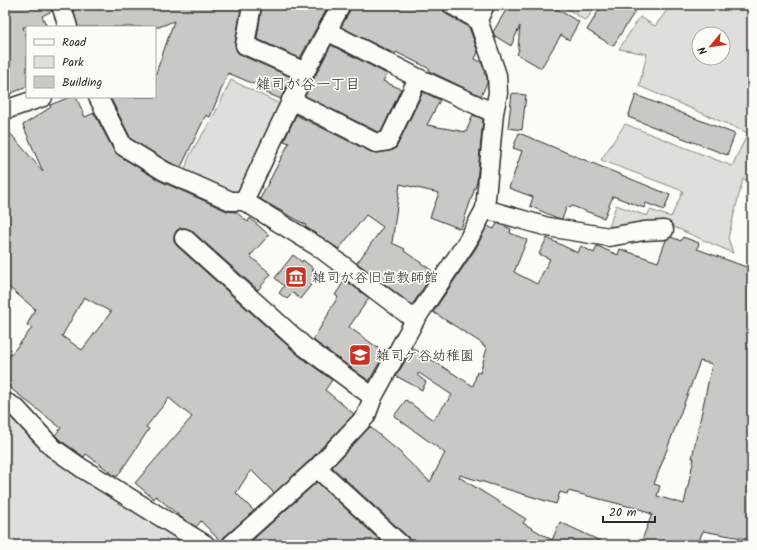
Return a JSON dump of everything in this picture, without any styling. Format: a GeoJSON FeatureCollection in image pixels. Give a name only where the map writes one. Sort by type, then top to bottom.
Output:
{"type":"FeatureCollection","features":[{"type":"Feature","properties":{"kind":"street"},"geometry":{"type":"LineString","coordinates":[[61,5],[68,26]]}},
{"type":"Feature","properties":{"kind":"street"},"geometry":{"type":"LineString","coordinates":[[252,5],[245,45],[305,72]]}},
{"type":"Feature","properties":{"kind":"street"},"geometry":{"type":"LineString","coordinates":[[244,201],[291,100],[341,5]]}},
{"type":"Feature","properties":{"kind":"street"},"geometry":{"type":"LineString","coordinates":[[231,545],[317,468],[366,416],[373,397],[415,320],[467,242],[485,209],[494,113],[498,93],[497,75],[482,13],[452,5]]}},
{"type":"Feature","properties":{"kind":"street"},"geometry":{"type":"LineString","coordinates":[[327,31],[418,78],[494,113]]}},
{"type":"Feature","properties":{"kind":"street"},"geometry":{"type":"LineString","coordinates":[[291,100],[376,143],[388,141],[418,78]]}},
{"type":"Feature","properties":{"kind":"street"},"geometry":{"type":"LineString","coordinates":[[5,110],[40,98]]}},
{"type":"Feature","properties":{"kind":"street"},"geometry":{"type":"LineString","coordinates":[[99,98],[123,146],[164,171],[231,201],[244,201],[320,248],[415,320]]}},
{"type":"Feature","properties":{"kind":"street"},"geometry":{"type":"LineString","coordinates":[[485,209],[548,227],[609,237],[644,231],[664,230]]}},
{"type":"Feature","properties":{"kind":"street"},"geometry":{"type":"LineString","coordinates":[[184,238],[305,347],[373,397]]}},
{"type":"Feature","properties":{"kind":"street"},"geometry":{"type":"LineString","coordinates":[[5,402],[16,408],[53,448],[83,469],[206,545]]}},
{"type":"Feature","properties":{"kind":"street"},"geometry":{"type":"LineString","coordinates":[[317,468],[401,545]]}},
{"type":"Feature","properties":{"kind":"green space"},"geometry":{"type":"Polygon","coordinates":[[[561,5],[596,5],[586,21],[561,5]]]}},
{"type":"Feature","properties":{"kind":"green space"},"geometry":{"type":"Polygon","coordinates":[[[671,5],[752,5],[752,181],[743,179],[728,238],[733,253],[667,224],[609,228],[616,205],[647,216],[650,210],[671,217],[683,191],[601,160],[625,124],[732,166],[748,133],[639,86],[647,54],[619,49],[640,17],[655,26],[671,5]]]}},
{"type":"Feature","properties":{"kind":"green space"},"geometry":{"type":"Polygon","coordinates":[[[231,80],[280,104],[236,195],[185,173],[191,153],[213,117],[231,80]]]}},
{"type":"Feature","properties":{"kind":"green space"},"geometry":{"type":"Polygon","coordinates":[[[5,408],[200,545],[5,545],[5,408]]]}},
{"type":"Feature","properties":{"kind":"building"},"geometry":{"type":"Polygon","coordinates":[[[5,5],[51,5],[52,11],[42,16],[47,26],[23,27],[26,36],[26,87],[9,94],[5,84],[5,5]]]}},
{"type":"Feature","properties":{"kind":"building"},"geometry":{"type":"Polygon","coordinates":[[[72,5],[230,5],[241,9],[235,43],[237,52],[291,77],[281,99],[259,90],[261,87],[228,73],[210,117],[206,115],[181,167],[169,162],[131,139],[110,98],[156,98],[156,73],[174,21],[159,27],[78,26],[72,5]]]}},
{"type":"Feature","properties":{"kind":"building"},"geometry":{"type":"Polygon","coordinates":[[[262,5],[329,5],[300,58],[257,39],[262,5]]]}},
{"type":"Feature","properties":{"kind":"building"},"geometry":{"type":"Polygon","coordinates":[[[351,5],[442,5],[446,14],[469,27],[478,52],[475,59],[481,62],[485,71],[484,73],[487,77],[487,83],[481,96],[429,71],[430,69],[396,52],[395,54],[341,27],[351,5]]]}},
{"type":"Feature","properties":{"kind":"building"},"geometry":{"type":"Polygon","coordinates":[[[509,5],[550,5],[579,22],[569,40],[561,35],[541,68],[517,54],[519,50],[520,26],[511,46],[495,36],[493,32],[509,5]]]}},
{"type":"Feature","properties":{"kind":"building"},"geometry":{"type":"Polygon","coordinates":[[[602,5],[639,5],[613,46],[587,30],[602,5]]]}},
{"type":"Feature","properties":{"kind":"building"},"geometry":{"type":"Polygon","coordinates":[[[331,45],[387,74],[383,81],[401,89],[381,132],[378,132],[305,96],[331,45]]]}},
{"type":"Feature","properties":{"kind":"building"},"geometry":{"type":"Polygon","coordinates":[[[423,92],[440,100],[427,125],[466,132],[473,115],[483,119],[477,182],[461,229],[430,217],[439,193],[400,184],[392,243],[405,249],[404,251],[434,272],[412,305],[357,263],[383,227],[366,215],[339,249],[305,227],[306,225],[260,199],[289,143],[284,141],[296,115],[371,152],[378,153],[390,151],[395,149],[397,146],[423,92]]]}},
{"type":"Feature","properties":{"kind":"building"},"geometry":{"type":"Polygon","coordinates":[[[512,93],[526,95],[522,130],[508,128],[512,93]]]}},
{"type":"Feature","properties":{"kind":"building"},"geometry":{"type":"Polygon","coordinates":[[[636,95],[735,134],[727,155],[628,117],[636,95]]]}},
{"type":"Feature","properties":{"kind":"building"},"geometry":{"type":"Polygon","coordinates":[[[68,98],[76,98],[85,117],[94,113],[114,151],[118,155],[160,181],[227,211],[236,212],[248,222],[250,218],[269,235],[250,256],[271,274],[258,290],[191,230],[180,228],[176,231],[174,242],[298,355],[332,380],[325,390],[354,414],[310,460],[274,493],[251,470],[236,493],[254,511],[224,537],[221,542],[201,521],[196,527],[182,518],[156,496],[154,499],[135,483],[192,417],[169,398],[146,427],[149,429],[117,477],[86,454],[84,457],[60,440],[55,435],[61,428],[5,384],[5,362],[32,328],[27,325],[35,309],[5,284],[5,127],[43,172],[23,125],[51,107],[50,105],[68,98]],[[84,297],[62,336],[82,350],[111,312],[84,297]]]}},
{"type":"Feature","properties":{"kind":"building"},"geometry":{"type":"Polygon","coordinates":[[[519,133],[670,195],[664,210],[646,203],[644,208],[613,196],[604,218],[572,206],[570,208],[567,206],[562,219],[530,206],[533,197],[509,188],[522,151],[513,148],[519,133]]]}},
{"type":"Feature","properties":{"kind":"building"},"geometry":{"type":"Polygon","coordinates":[[[497,223],[511,229],[510,233],[527,240],[514,272],[537,284],[550,259],[539,254],[547,238],[578,253],[581,246],[594,253],[597,246],[618,255],[620,249],[658,262],[666,240],[671,237],[681,241],[683,237],[699,243],[697,249],[752,269],[752,540],[703,531],[697,545],[640,545],[652,514],[643,510],[568,491],[567,494],[560,492],[556,504],[460,475],[459,477],[526,519],[523,523],[552,540],[560,522],[609,545],[411,545],[408,537],[332,467],[370,427],[402,454],[430,482],[445,453],[394,416],[406,400],[433,420],[452,395],[419,373],[417,375],[426,382],[422,390],[396,376],[413,348],[473,386],[477,372],[480,373],[487,348],[433,312],[476,248],[487,226],[494,229],[497,223]],[[700,361],[654,484],[660,486],[657,496],[684,504],[712,364],[700,361]]]}},
{"type":"Feature","properties":{"kind":"building","name":"雑司が谷旧宣教師館"},"geometry":{"type":"Polygon","coordinates":[[[293,255],[302,262],[303,260],[314,269],[312,271],[318,276],[300,299],[293,293],[287,299],[279,293],[284,286],[275,278],[293,255]]]}},
{"type":"Feature","properties":{"kind":"building"},"geometry":{"type":"Polygon","coordinates":[[[345,280],[369,298],[349,327],[385,353],[369,381],[313,340],[338,297],[335,295],[345,280]]]}},
{"type":"Feature","properties":{"kind":"building"},"geometry":{"type":"Polygon","coordinates":[[[317,482],[385,545],[247,545],[317,482]]]}},
{"type":"Feature","properties":{"kind":"place","name":"雑司が谷旧宣教師館"},"geometry":{"type":"Point","coordinates":[296,277]}},
{"type":"Feature","properties":{"kind":"place","name":"雑司ケ谷幼稚園"},"geometry":{"type":"Point","coordinates":[360,355]}},
{"type":"Feature","properties":{"kind":"district","name":"雑司が谷一丁目"},"geometry":{"type":"Point","coordinates":[308,84]}}]}
